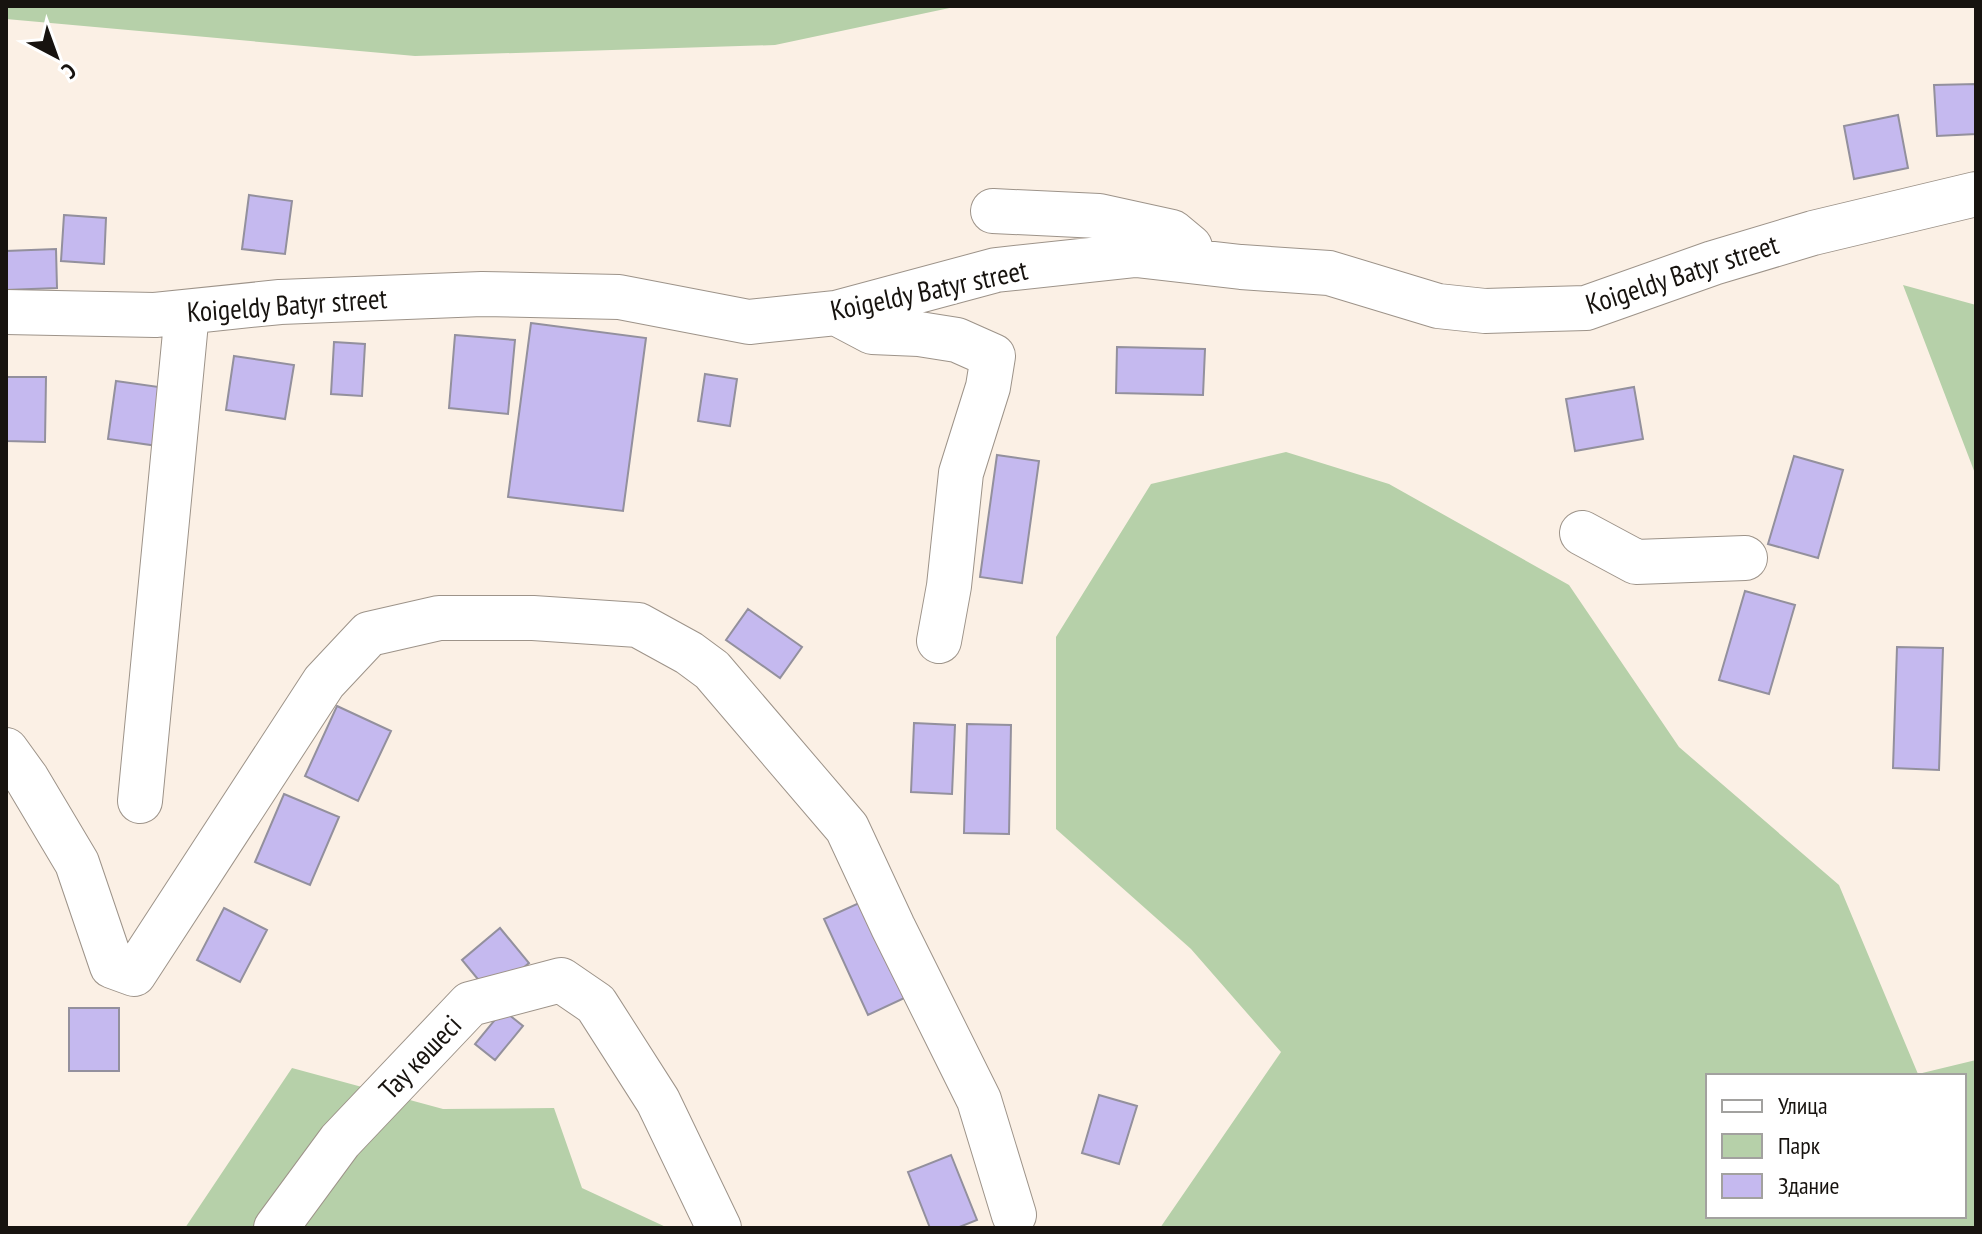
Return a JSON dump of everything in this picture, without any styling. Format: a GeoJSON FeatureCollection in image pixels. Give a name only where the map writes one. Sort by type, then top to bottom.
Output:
{"type":"FeatureCollection","features":[{"type":"Feature","properties":{"kind":"street","name":"Koigeldy Batyr street"},"geometry":{"type":"LineString","coordinates":[[6,312],[155,315],[280,302],[482,294],[619,297],[749,322],[836,313],[996,270],[1136,255],[1329,273],[1438,306],[1485,311],[1586,308],[1713,263],[1813,233],[1976,194]]}},
{"type":"Feature","properties":{"kind":"street"},"geometry":{"type":"LineString","coordinates":[[993,211],[1099,216],[1172,232],[1210,264]]}},
{"type":"Feature","properties":{"kind":"street"},"geometry":{"type":"LineString","coordinates":[[140,801],[187,312]]}},
{"type":"Feature","properties":{"kind":"street"},"geometry":{"type":"LineString","coordinates":[[836,313],[872,332],[919,334],[957,340],[993,356],[988,387],[961,473],[949,586],[939,641]]}},
{"type":"Feature","properties":{"kind":"street"},"geometry":{"type":"LineString","coordinates":[[1582,533],[1636,562],[1745,558]]}},
{"type":"Feature","properties":{"kind":"street"},"geometry":{"type":"LineString","coordinates":[[6,750],[77,863],[112,966],[134,974],[324,682],[369,634],[439,618],[533,618],[638,625],[689,653],[712,670],[847,828],[979,1100],[1014,1215]]}},
{"type":"Feature","properties":{"kind":"street","name":"Тау көшесі"},"geometry":{"type":"LineString","coordinates":[[276,1228],[340,1141],[470,1004],[561,980],[596,1004],[658,1101],[719,1228]]}},
{"type":"Feature","properties":{"kind":"green space"},"geometry":{"type":"Polygon","coordinates":[[[6,6],[959,6],[775,45],[415,56],[6,19],[6,6]]]}},
{"type":"Feature","properties":{"kind":"green space"},"geometry":{"type":"Polygon","coordinates":[[[1903,285],[1976,305],[1976,476],[1903,285]]]}},
{"type":"Feature","properties":{"kind":"green space"},"geometry":{"type":"Polygon","coordinates":[[[1286,452],[1389,484],[1569,585],[1679,747],[1839,885],[1918,1074],[1976,1060],[1976,1228],[1160,1228],[1281,1052],[1191,949],[1056,829],[1056,637],[1151,484],[1286,452]]]}},
{"type":"Feature","properties":{"kind":"green space"},"geometry":{"type":"Polygon","coordinates":[[[292,1068],[443,1109],[554,1108],[582,1188],[668,1228],[185,1228],[292,1068]]]}},
{"type":"Feature","properties":{"kind":"building"},"geometry":{"type":"Polygon","coordinates":[[[1976,84],[1976,134],[1937,136],[1934,85],[1976,84]]]}},
{"type":"Feature","properties":{"kind":"building"},"geometry":{"type":"Polygon","coordinates":[[[1898,115],[1908,168],[1854,179],[1844,126],[1898,115]]]}},
{"type":"Feature","properties":{"kind":"building"},"geometry":{"type":"Polygon","coordinates":[[[249,195],[292,201],[285,254],[242,249],[249,195]]]}},
{"type":"Feature","properties":{"kind":"building"},"geometry":{"type":"Polygon","coordinates":[[[64,215],[106,218],[104,264],[61,261],[64,215]]]}},
{"type":"Feature","properties":{"kind":"building"},"geometry":{"type":"Polygon","coordinates":[[[56,249],[57,288],[6,290],[6,251],[56,249]]]}},
{"type":"Feature","properties":{"kind":"building"},"geometry":{"type":"Polygon","coordinates":[[[531,323],[646,338],[623,511],[508,497],[531,323]]]}},
{"type":"Feature","properties":{"kind":"building"},"geometry":{"type":"Polygon","coordinates":[[[455,335],[515,340],[508,414],[449,408],[455,335]]]}},
{"type":"Feature","properties":{"kind":"building"},"geometry":{"type":"Polygon","coordinates":[[[334,342],[365,344],[362,396],[331,394],[334,342]]]}},
{"type":"Feature","properties":{"kind":"building"},"geometry":{"type":"Polygon","coordinates":[[[1117,347],[1205,349],[1203,395],[1116,393],[1117,347]]]}},
{"type":"Feature","properties":{"kind":"building"},"geometry":{"type":"Polygon","coordinates":[[[234,356],[294,365],[285,419],[226,410],[234,356]]]}},
{"type":"Feature","properties":{"kind":"building"},"geometry":{"type":"Polygon","coordinates":[[[705,374],[737,379],[730,426],[698,421],[705,374]]]}},
{"type":"Feature","properties":{"kind":"building"},"geometry":{"type":"Polygon","coordinates":[[[6,377],[46,377],[45,442],[6,441],[6,377]]]}},
{"type":"Feature","properties":{"kind":"building"},"geometry":{"type":"Polygon","coordinates":[[[116,381],[166,388],[158,446],[108,439],[116,381]]]}},
{"type":"Feature","properties":{"kind":"building"},"geometry":{"type":"Polygon","coordinates":[[[1634,387],[1643,439],[1575,451],[1566,399],[1634,387]]]}},
{"type":"Feature","properties":{"kind":"building"},"geometry":{"type":"Polygon","coordinates":[[[997,455],[1039,461],[1022,583],[980,577],[997,455]]]}},
{"type":"Feature","properties":{"kind":"building"},"geometry":{"type":"Polygon","coordinates":[[[1794,456],[1843,470],[1818,558],[1768,544],[1794,456]]]}},
{"type":"Feature","properties":{"kind":"building"},"geometry":{"type":"Polygon","coordinates":[[[1745,591],[1795,605],[1769,694],[1719,680],[1745,591]]]}},
{"type":"Feature","properties":{"kind":"building"},"geometry":{"type":"Polygon","coordinates":[[[748,609],[802,647],[780,678],[726,640],[748,609]]]}},
{"type":"Feature","properties":{"kind":"building"},"geometry":{"type":"Polygon","coordinates":[[[1897,647],[1943,648],[1939,770],[1893,768],[1897,647]]]}},
{"type":"Feature","properties":{"kind":"building"},"geometry":{"type":"Polygon","coordinates":[[[337,706],[391,731],[358,801],[305,776],[337,706]]]}},
{"type":"Feature","properties":{"kind":"building"},"geometry":{"type":"Polygon","coordinates":[[[914,723],[955,725],[952,794],[911,792],[914,723]]]}},
{"type":"Feature","properties":{"kind":"building"},"geometry":{"type":"Polygon","coordinates":[[[967,724],[1011,725],[1009,834],[964,833],[967,724]]]}},
{"type":"Feature","properties":{"kind":"building"},"geometry":{"type":"Polygon","coordinates":[[[284,794],[339,817],[310,885],[255,862],[284,794]]]}},
{"type":"Feature","properties":{"kind":"building"},"geometry":{"type":"Polygon","coordinates":[[[870,898],[913,994],[868,1015],[824,919],[870,898]]]}},
{"type":"Feature","properties":{"kind":"building"},"geometry":{"type":"Polygon","coordinates":[[[224,908],[267,930],[240,982],[197,960],[224,908]]]}},
{"type":"Feature","properties":{"kind":"building"},"geometry":{"type":"Polygon","coordinates":[[[500,928],[529,963],[491,995],[462,960],[500,928]]]}},
{"type":"Feature","properties":{"kind":"building"},"geometry":{"type":"Polygon","coordinates":[[[69,1008],[119,1008],[119,1071],[69,1071],[69,1008]]]}},
{"type":"Feature","properties":{"kind":"building"},"geometry":{"type":"Polygon","coordinates":[[[503,1010],[523,1026],[495,1060],[475,1044],[503,1010]]]}},
{"type":"Feature","properties":{"kind":"building"},"geometry":{"type":"Polygon","coordinates":[[[1099,1095],[1137,1106],[1119,1164],[1082,1153],[1099,1095]]]}},
{"type":"Feature","properties":{"kind":"building"},"geometry":{"type":"Polygon","coordinates":[[[951,1155],[977,1220],[957,1228],[930,1228],[908,1172],[951,1155]]]}}]}
